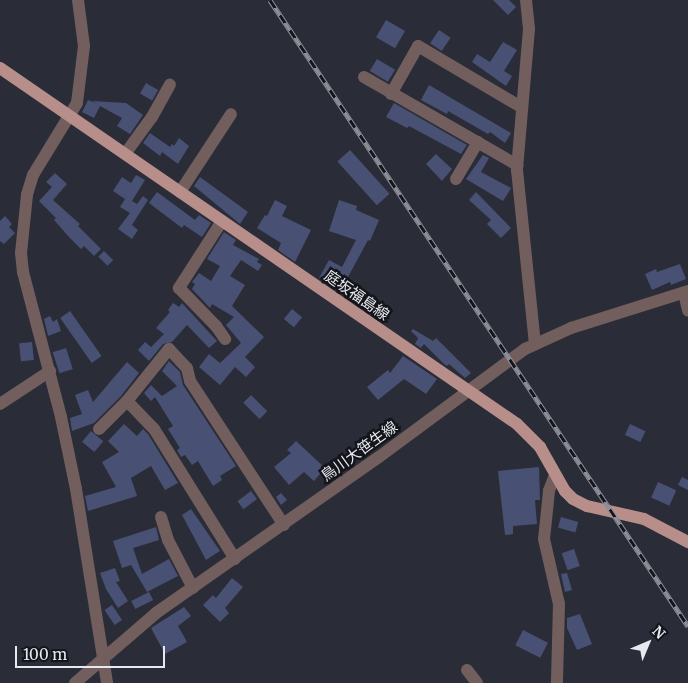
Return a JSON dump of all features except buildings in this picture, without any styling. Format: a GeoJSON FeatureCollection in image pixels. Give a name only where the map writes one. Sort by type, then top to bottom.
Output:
{"type":"FeatureCollection","features":[{"type":"Feature","properties":{"kind":"main road","name":"庭坂福島線"},"geometry":{"type":"LineString","coordinates":[[0,68],[517,424],[540,448],[565,491],[573,499],[586,506],[644,519],[688,542]]}},
{"type":"Feature","properties":{"kind":"street"},"geometry":{"type":"LineString","coordinates":[[78,0],[83,29],[83,65],[78,103],[33,175],[23,224],[21,253],[23,272],[50,371],[76,489],[107,683]]}},
{"type":"Feature","properties":{"kind":"street"},"geometry":{"type":"LineString","coordinates":[[524,2],[529,29],[517,165],[534,344]]}},
{"type":"Feature","properties":{"kind":"street"},"geometry":{"type":"LineString","coordinates":[[391,94],[418,46],[521,108]]}},
{"type":"Feature","properties":{"kind":"street"},"geometry":{"type":"LineString","coordinates":[[364,77],[517,165]]}},
{"type":"Feature","properties":{"kind":"street"},"geometry":{"type":"LineString","coordinates":[[125,154],[152,117],[170,85]]}},
{"type":"Feature","properties":{"kind":"street"},"geometry":{"type":"LineString","coordinates":[[180,192],[231,114]]}},
{"type":"Feature","properties":{"kind":"street"},"geometry":{"type":"LineString","coordinates":[[456,179],[478,142]]}},
{"type":"Feature","properties":{"kind":"street"},"geometry":{"type":"LineString","coordinates":[[222,221],[179,288],[216,326],[225,339]]}},
{"type":"Feature","properties":{"kind":"street"},"geometry":{"type":"LineString","coordinates":[[686,292],[688,311]]}},
{"type":"Feature","properties":{"kind":"street","name":"鳥川大笹生線"},"geometry":{"type":"LineString","coordinates":[[75,683],[156,614],[284,525],[534,344],[571,328],[686,292]]}},
{"type":"Feature","properties":{"kind":"street"},"geometry":{"type":"LineString","coordinates":[[99,429],[127,401],[169,349],[187,368],[190,381],[284,525]]}},
{"type":"Feature","properties":{"kind":"street"},"geometry":{"type":"LineString","coordinates":[[0,404],[50,371]]}},
{"type":"Feature","properties":{"kind":"street"},"geometry":{"type":"LineString","coordinates":[[127,401],[154,429],[235,559]]}},
{"type":"Feature","properties":{"kind":"street"},"geometry":{"type":"LineString","coordinates":[[555,475],[549,491],[544,538],[559,604],[557,683]]}},
{"type":"Feature","properties":{"kind":"street"},"geometry":{"type":"LineString","coordinates":[[161,517],[168,540],[194,588]]}},
{"type":"Feature","properties":{"kind":"street"},"geometry":{"type":"LineString","coordinates":[[467,670],[477,683]]}},
{"type":"Feature","properties":{"kind":"railway"},"geometry":{"type":"LineString","coordinates":[[270,0],[688,626]]}}]}
